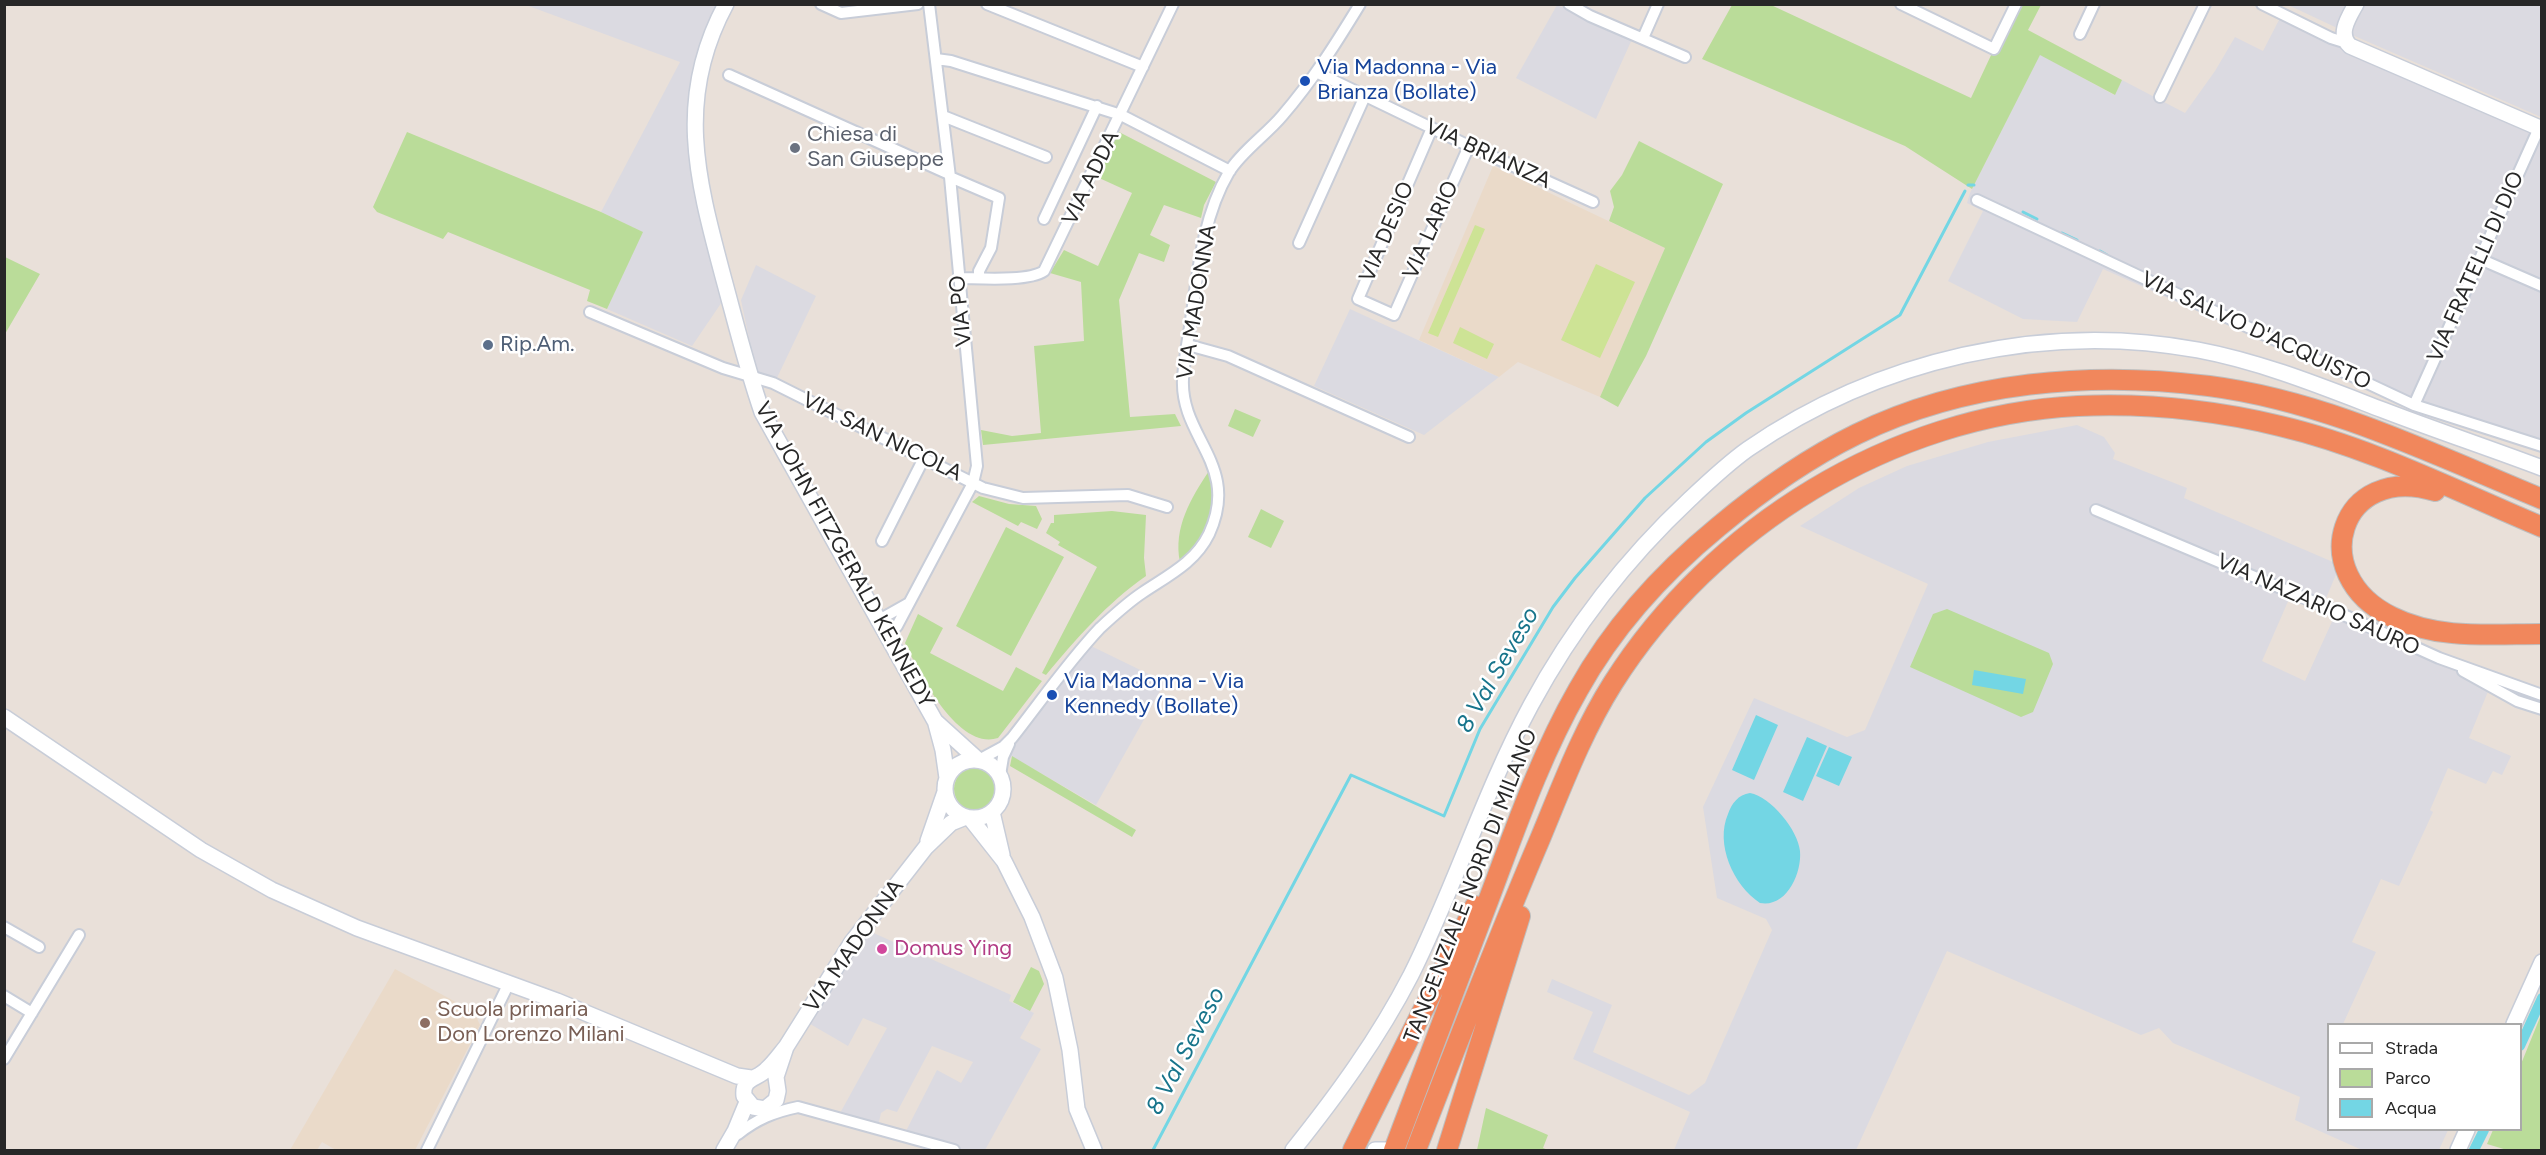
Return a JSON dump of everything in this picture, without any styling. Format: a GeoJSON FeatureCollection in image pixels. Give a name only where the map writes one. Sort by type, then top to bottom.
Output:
{"type":"FeatureCollection","features":[{"type":"Feature","properties":{"kind":"highway","name":"TANGENZIALE NORD DI MILANO"},"geometry":{"type":"LineString","coordinates":[[1395,1146],[1530,790],[1578,689],[1616,630],[1650,591],[1694,547],[1754,498],[1808,461],[1858,433],[1913,412],[1969,396],[2005,388],[2068,381],[2136,380],[2211,386],[2265,397],[2334,416],[2389,435],[2541,499]]}},
{"type":"Feature","properties":{"kind":"highway","name":"TANGENZIALE NORD DI MILANO"},"geometry":{"type":"LineString","coordinates":[[1417,1148],[1490,959],[1557,799],[1582,741],[1611,686],[1659,619],[1704,573],[1770,519],[1858,464],[1908,443],[1968,423],[2077,406],[2154,406],[2205,412],[2283,427],[2360,450],[2541,528]]}},
{"type":"Feature","properties":{"kind":"highway"},"geometry":{"type":"LineString","coordinates":[[2541,528],[2424,488],[2395,486],[2373,494],[2355,510],[2345,525],[2340,550],[2346,570],[2360,593],[2378,609],[2394,618],[2419,627],[2444,632],[2541,634]]}},
{"type":"Feature","properties":{"kind":"highway"},"geometry":{"type":"LineString","coordinates":[[1353,1150],[1530,790]]}},
{"type":"Feature","properties":{"kind":"highway"},"geometry":{"type":"LineString","coordinates":[[1447,1150],[1557,799]]}},
{"type":"Feature","properties":{"kind":"street","name":"VIA JOHN FITZGERALD KENNEDY"},"geometry":{"type":"LineString","coordinates":[[726,4],[703,65],[696,103],[694,147],[701,195],[750,377],[762,412],[935,722],[943,750],[946,785]]}},
{"type":"Feature","properties":{"kind":"street"},"geometry":{"type":"LineString","coordinates":[[821,4],[841,13],[918,4]]}},
{"type":"Feature","properties":{"kind":"street","name":"VIA PO"},"geometry":{"type":"LineString","coordinates":[[886,636],[897,626],[910,603],[973,483],[977,466],[950,175],[929,4]]}},
{"type":"Feature","properties":{"kind":"street"},"geometry":{"type":"LineString","coordinates":[[987,4],[1143,67]]}},
{"type":"Feature","properties":{"kind":"street","name":"VIA ADDA"},"geometry":{"type":"LineString","coordinates":[[958,278],[1018,277],[1044,271],[1173,4]]}},
{"type":"Feature","properties":{"kind":"street","name":"VIA MADONNA"},"geometry":{"type":"LineString","coordinates":[[978,760],[1003,747],[1012,738],[1100,629],[1139,595],[1189,561],[1209,534],[1216,512],[1218,490],[1214,463],[1187,412],[1183,377],[1199,264],[1206,232],[1214,206],[1230,171],[1281,118],[1318,73],[1360,4]]}},
{"type":"Feature","properties":{"kind":"street"},"geometry":{"type":"LineString","coordinates":[[1569,4],[1590,16],[1686,57]]}},
{"type":"Feature","properties":{"kind":"street"},"geometry":{"type":"LineString","coordinates":[[1643,38],[1658,4]]}},
{"type":"Feature","properties":{"kind":"street"},"geometry":{"type":"LineString","coordinates":[[1900,4],[1994,50],[2016,4]]}},
{"type":"Feature","properties":{"kind":"street"},"geometry":{"type":"LineString","coordinates":[[2080,34],[2094,4]]}},
{"type":"Feature","properties":{"kind":"street"},"geometry":{"type":"LineString","coordinates":[[2160,97],[2205,4]]}},
{"type":"Feature","properties":{"kind":"street"},"geometry":{"type":"LineString","coordinates":[[2262,4],[2331,38],[2347,43],[2355,49],[2540,129]]}},
{"type":"Feature","properties":{"kind":"street"},"geometry":{"type":"LineString","coordinates":[[2347,43],[2344,29],[2356,4]]}},
{"type":"Feature","properties":{"kind":"street"},"geometry":{"type":"LineString","coordinates":[[936,59],[951,61],[1121,115],[1230,171]]}},
{"type":"Feature","properties":{"kind":"street","name":"VIA BRIANZA"},"geometry":{"type":"LineString","coordinates":[[1318,73],[1469,146],[1593,202]]}},
{"type":"Feature","properties":{"kind":"street"},"geometry":{"type":"LineString","coordinates":[[729,75],[999,198],[991,248],[979,271],[979,278]]}},
{"type":"Feature","properties":{"kind":"street"},"geometry":{"type":"LineString","coordinates":[[1299,243],[1365,96]]}},
{"type":"Feature","properties":{"kind":"street"},"geometry":{"type":"LineString","coordinates":[[1044,219],[1097,106]]}},
{"type":"Feature","properties":{"kind":"street"},"geometry":{"type":"LineString","coordinates":[[943,116],[1046,158]]}},
{"type":"Feature","properties":{"kind":"street","name":"VIA DESIO"},"geometry":{"type":"LineString","coordinates":[[1394,315],[1358,299],[1432,128]]}},
{"type":"Feature","properties":{"kind":"street","name":"VIA FRATELLI DI DIO"},"geometry":{"type":"LineString","coordinates":[[2414,405],[2540,129]]}},
{"type":"Feature","properties":{"kind":"street","name":"VIA LARIO"},"geometry":{"type":"LineString","coordinates":[[1394,315],[1469,146]]}},
{"type":"Feature","properties":{"kind":"street","name":"VIA SALVO D'ACQUISTO"},"geometry":{"type":"LineString","coordinates":[[1977,200],[2414,405],[2541,446]]}},
{"type":"Feature","properties":{"kind":"street"},"geometry":{"type":"LineString","coordinates":[[2480,259],[2541,286]]}},
{"type":"Feature","properties":{"kind":"street","name":"VIA SAN NICOLA"},"geometry":{"type":"LineString","coordinates":[[590,312],[750,377],[773,383],[982,488],[1023,498],[1128,495],[1167,507]]}},
{"type":"Feature","properties":{"kind":"street"},"geometry":{"type":"LineString","coordinates":[[1296,1147],[1351,1075],[1399,999],[1519,728],[1546,678],[1582,622],[1612,583],[1671,517],[1746,451],[1798,418],[1849,392],[1904,371],[1961,355],[2026,344],[2093,340],[2149,343],[2199,350],[2245,361],[2541,468]]}},
{"type":"Feature","properties":{"kind":"street"},"geometry":{"type":"LineString","coordinates":[[1188,345],[1228,356],[1409,437]]}},
{"type":"Feature","properties":{"kind":"street"},"geometry":{"type":"LineString","coordinates":[[882,541],[924,458]]}},
{"type":"Feature","properties":{"kind":"street","name":"VIA NAZARIO SAURO"},"geometry":{"type":"LineString","coordinates":[[2096,510],[2326,607],[2439,658],[2541,695]]}},
{"type":"Feature","properties":{"kind":"street"},"geometry":{"type":"LineString","coordinates":[[877,621],[910,603]]}},
{"type":"Feature","properties":{"kind":"street"},"geometry":{"type":"LineString","coordinates":[[2439,658],[2517,701],[2541,709]]}},
{"type":"Feature","properties":{"kind":"street"},"geometry":{"type":"LineString","coordinates":[[4,717],[201,849],[246,876],[357,928],[509,982],[743,1078],[768,1076],[776,1093],[798,1107],[954,1150]]}},
{"type":"Feature","properties":{"kind":"street","name":"VIA JOHN FITZGERALD KENNEDY"},"geometry":{"type":"LineString","coordinates":[[935,722],[978,760]]}},
{"type":"Feature","properties":{"kind":"street","name":"VIA MADONNA"},"geometry":{"type":"LineString","coordinates":[[1000,775],[1003,757],[1012,738]]}},
{"type":"Feature","properties":{"kind":"street"},"geometry":{"type":"LineString","coordinates":[[978,760],[991,765],[1000,775],[1003,795],[999,805],[992,812],[980,818],[968,817],[954,811],[946,785],[960,763],[978,760]]}},
{"type":"Feature","properties":{"kind":"street","name":"VIA MADONNA"},"geometry":{"type":"LineString","coordinates":[[926,847],[946,785]]}},
{"type":"Feature","properties":{"kind":"street"},"geometry":{"type":"LineString","coordinates":[[992,812],[1004,861]]}},
{"type":"Feature","properties":{"kind":"street"},"geometry":{"type":"LineString","coordinates":[[968,817],[1004,861],[1032,917],[1055,978],[1070,1050],[1077,1109],[1094,1150]]}},
{"type":"Feature","properties":{"kind":"street","name":"VIA MADONNA"},"geometry":{"type":"LineString","coordinates":[[783,1051],[852,942],[926,847],[945,828],[968,817]]}},
{"type":"Feature","properties":{"kind":"street"},"geometry":{"type":"LineString","coordinates":[[4,927],[39,947]]}},
{"type":"Feature","properties":{"kind":"street"},"geometry":{"type":"LineString","coordinates":[[4,1059],[79,934]]}},
{"type":"Feature","properties":{"kind":"street"},"geometry":{"type":"LineString","coordinates":[[2514,1023],[2541,962]]}},
{"type":"Feature","properties":{"kind":"street"},"geometry":{"type":"LineString","coordinates":[[427,1150],[509,982]]}},
{"type":"Feature","properties":{"kind":"street"},"geometry":{"type":"LineString","coordinates":[[4,996],[32,1013]]}},
{"type":"Feature","properties":{"kind":"street"},"geometry":{"type":"LineString","coordinates":[[682,1054],[734,1084],[750,1102],[767,1108],[776,1093],[783,1051]]}},
{"type":"Feature","properties":{"kind":"street"},"geometry":{"type":"LineString","coordinates":[[719,1068],[744,1070],[765,1064],[783,1051]]}},
{"type":"Feature","properties":{"kind":"street"},"geometry":{"type":"LineString","coordinates":[[731,1142],[750,1102],[745,1084],[783,1051]]}},
{"type":"Feature","properties":{"kind":"street"},"geometry":{"type":"LineString","coordinates":[[731,1142],[757,1119],[798,1107]]}},
{"type":"Feature","properties":{"kind":"street"},"geometry":{"type":"LineString","coordinates":[[2458,1150],[2468,1131]]}},
{"type":"Feature","properties":{"kind":"street"},"geometry":{"type":"LineString","coordinates":[[1375,1150],[1395,1146]]}},
{"type":"Feature","properties":{"kind":"shaded area"},"geometry":{"type":"Polygon","coordinates":[[[2286,4],[2541,5],[2541,117],[2350,34],[2286,4]]]}},
{"type":"Feature","properties":{"kind":"shaded area"},"geometry":{"type":"Polygon","coordinates":[[[526,5],[726,5],[703,65],[695,147],[726,296],[692,346],[607,309],[642,232],[601,212],[680,62],[526,5]]]}},
{"type":"Feature","properties":{"kind":"shaded area"},"geometry":{"type":"Polygon","coordinates":[[[1557,5],[1633,37],[1596,119],[1516,78],[1557,5]]]}},
{"type":"Feature","properties":{"kind":"shaded area"},"geometry":{"type":"Polygon","coordinates":[[[2280,18],[2541,135],[2541,451],[2419,410],[2103,269],[2077,322],[2023,319],[1948,281],[1983,211],[1967,203],[1970,193],[2040,54],[2114,95],[2122,80],[2185,113],[2215,71],[2235,37],[2263,51],[2280,18]]]}},
{"type":"Feature","properties":{"kind":"shaded area"},"geometry":{"type":"Polygon","coordinates":[[[1493,166],[1665,248],[1600,397],[1518,362],[1499,377],[1419,340],[1493,166]]]}},
{"type":"Feature","properties":{"kind":"shaded area"},"geometry":{"type":"Polygon","coordinates":[[[756,265],[816,296],[775,382],[757,376],[741,300],[756,265]]]}},
{"type":"Feature","properties":{"kind":"shaded area"},"geometry":{"type":"Polygon","coordinates":[[[1350,309],[1499,377],[1424,435],[1314,386],[1350,309]]]}},
{"type":"Feature","properties":{"kind":"shaded area"},"geometry":{"type":"Polygon","coordinates":[[[2077,425],[2104,437],[2115,453],[2113,459],[2187,488],[2184,498],[2340,565],[2324,603],[2293,590],[2262,661],[2305,681],[2335,615],[2438,660],[2489,689],[2469,738],[2511,756],[2502,775],[2493,771],[2486,784],[2448,768],[2430,810],[2433,812],[2399,886],[2381,879],[2352,942],[2376,952],[2343,1023],[2327,1023],[2327,1131],[2448,1131],[2439,1150],[2362,1150],[2295,1120],[2300,1097],[2173,1043],[2159,1028],[2141,1035],[1947,951],[1856,1150],[1674,1150],[1690,1112],[1573,1059],[1593,1012],[1547,992],[1552,979],[1612,1005],[1593,1052],[1689,1095],[1705,1083],[1772,930],[1766,919],[1717,898],[1703,807],[1754,698],[1847,737],[1865,730],[1928,584],[1800,526],[1859,488],[1907,466],[1988,442],[2077,425]]]}},
{"type":"Feature","properties":{"kind":"shaded area"},"geometry":{"type":"Polygon","coordinates":[[[1089,645],[1165,682],[1096,805],[1009,755],[1016,737],[1089,645]]]}},
{"type":"Feature","properties":{"kind":"shaded area"},"geometry":{"type":"Polygon","coordinates":[[[867,930],[1011,995],[1009,1001],[1034,1013],[1020,1038],[1041,1049],[985,1150],[965,1150],[905,1133],[937,1070],[961,1083],[973,1062],[932,1046],[897,1112],[887,1109],[881,1113],[878,1126],[839,1115],[887,1028],[863,1018],[848,1046],[805,1021],[867,930]]]}},
{"type":"Feature","properties":{"kind":"shaded area"},"geometry":{"type":"Polygon","coordinates":[[[395,969],[474,1012],[480,1025],[415,1150],[336,1150],[322,1142],[317,1150],[290,1150],[395,969]]]}},
{"type":"Feature","properties":{"kind":"green space"},"geometry":{"type":"Polygon","coordinates":[[[1732,5],[1771,5],[1971,98],[1993,51],[2019,5],[2041,5],[2028,30],[2122,80],[2115,95],[2040,55],[1972,189],[1905,146],[1702,59],[1732,5]]]}},
{"type":"Feature","properties":{"kind":"green space"},"geometry":{"type":"Polygon","coordinates":[[[407,132],[601,212],[643,232],[607,309],[587,301],[590,290],[448,232],[443,239],[377,212],[373,207],[407,132]]]}},
{"type":"Feature","properties":{"kind":"green space"},"geometry":{"type":"Polygon","coordinates":[[[1119,132],[1216,182],[1204,205],[1201,218],[1164,205],[1150,235],[1170,245],[1164,262],[1139,253],[1119,300],[1130,417],[1175,414],[1181,426],[983,445],[981,430],[1012,436],[1041,433],[1034,346],[1084,341],[1081,282],[1050,273],[1064,250],[1098,266],[1132,193],[1097,177],[1119,132]]]}},
{"type":"Feature","properties":{"kind":"green space"},"geometry":{"type":"Polygon","coordinates":[[[1639,141],[1723,184],[1646,356],[1618,407],[1600,397],[1665,248],[1609,221],[1614,207],[1610,191],[1622,175],[1639,141]]]}},
{"type":"Feature","properties":{"kind":"green space"},"geometry":{"type":"Polygon","coordinates":[[[1475,225],[1485,229],[1438,337],[1428,333],[1475,225]]]}},
{"type":"Feature","properties":{"kind":"green space"},"geometry":{"type":"Polygon","coordinates":[[[5,257],[40,274],[5,334],[5,257]]]}},
{"type":"Feature","properties":{"kind":"green space"},"geometry":{"type":"Polygon","coordinates":[[[1596,264],[1635,282],[1600,358],[1561,340],[1596,264]]]}},
{"type":"Feature","properties":{"kind":"green space"},"geometry":{"type":"Polygon","coordinates":[[[1460,327],[1494,344],[1487,359],[1453,343],[1460,327]]]}},
{"type":"Feature","properties":{"kind":"green space"},"geometry":{"type":"Polygon","coordinates":[[[1235,409],[1261,420],[1253,437],[1228,426],[1235,409]]]}},
{"type":"Feature","properties":{"kind":"green space"},"geometry":{"type":"Polygon","coordinates":[[[1209,471],[1212,497],[1208,521],[1197,543],[1180,562],[1178,549],[1181,525],[1190,503],[1209,471]]]}},
{"type":"Feature","properties":{"kind":"green space"},"geometry":{"type":"Polygon","coordinates":[[[979,496],[1009,504],[1036,506],[1042,519],[1037,529],[1021,522],[1018,526],[972,502],[979,496]]]}},
{"type":"Feature","properties":{"kind":"green space"},"geometry":{"type":"Polygon","coordinates":[[[1261,509],[1284,521],[1271,548],[1248,537],[1261,509]]]}},
{"type":"Feature","properties":{"kind":"green space"},"geometry":{"type":"Polygon","coordinates":[[[1112,511],[1146,515],[1144,558],[1146,576],[1105,610],[1046,675],[1042,673],[1097,567],[1058,545],[1060,542],[1046,533],[1051,523],[1054,523],[1054,515],[1112,511]]]}},
{"type":"Feature","properties":{"kind":"green space"},"geometry":{"type":"Polygon","coordinates":[[[1006,527],[1064,557],[1011,656],[956,626],[1006,527]]]}},
{"type":"Feature","properties":{"kind":"green space"},"geometry":{"type":"Polygon","coordinates":[[[1947,609],[2049,653],[2053,664],[2033,712],[2021,717],[1910,667],[1933,614],[1947,609]]]}},
{"type":"Feature","properties":{"kind":"green space"},"geometry":{"type":"Polygon","coordinates":[[[918,614],[943,628],[930,653],[1003,691],[1016,667],[1042,681],[998,738],[983,739],[969,733],[955,722],[930,690],[905,643],[918,614]]]}},
{"type":"Feature","properties":{"kind":"green space"},"geometry":{"type":"Polygon","coordinates":[[[1012,756],[1136,830],[1132,837],[1010,766],[1012,756]]]}},
{"type":"Feature","properties":{"kind":"green space"},"geometry":{"type":"Polygon","coordinates":[[[976,767],[991,774],[998,789],[991,804],[976,811],[961,804],[954,789],[961,774],[976,767]]]}},
{"type":"Feature","properties":{"kind":"green space"},"geometry":{"type":"Polygon","coordinates":[[[1031,967],[1039,971],[1044,984],[1030,1011],[1013,1002],[1031,967]]]}},
{"type":"Feature","properties":{"kind":"green space"},"geometry":{"type":"Polygon","coordinates":[[[2541,1015],[2541,1150],[2507,1150],[2487,1144],[2493,1131],[2522,1131],[2522,1062],[2541,1015]]]}},
{"type":"Feature","properties":{"kind":"green space"},"geometry":{"type":"Polygon","coordinates":[[[1486,1108],[1548,1135],[1543,1148],[1548,1150],[1477,1150],[1486,1108]]]}},
{"type":"Feature","properties":{"kind":"water"},"geometry":{"type":"Polygon","coordinates":[[[1974,670],[2026,679],[2023,694],[1972,685],[1974,670]]]}},
{"type":"Feature","properties":{"kind":"water"},"geometry":{"type":"Polygon","coordinates":[[[1756,715],[1778,725],[1754,780],[1732,770],[1756,715]]]}},
{"type":"Feature","properties":{"kind":"water"},"geometry":{"type":"Polygon","coordinates":[[[1807,737],[1827,746],[1803,801],[1783,792],[1807,737]]]}},
{"type":"Feature","properties":{"kind":"water"},"geometry":{"type":"Polygon","coordinates":[[[1829,747],[1852,757],[1839,786],[1816,776],[1829,747]]]}},
{"type":"Feature","properties":{"kind":"water"},"geometry":{"type":"Polygon","coordinates":[[[1750,793],[1775,808],[1789,824],[1800,851],[1798,870],[1790,888],[1778,900],[1769,903],[1760,903],[1742,886],[1725,851],[1725,826],[1730,810],[1739,798],[1750,793]]]}},
{"type":"Feature","properties":{"kind":"waterway","name":"8 Val Seveso"},"geometry":{"type":"LineString","coordinates":[[1968,185],[1974,185]]}},
{"type":"Feature","properties":{"kind":"waterway","name":"8 Val Seveso"},"geometry":{"type":"LineString","coordinates":[[1153,1150],[1351,775],[1444,816],[1480,729],[1553,607],[1575,578],[1645,498],[1706,442],[1746,413],[1900,315],[1965,191]]}},
{"type":"Feature","properties":{"kind":"waterway","name":"8 Val Seveso"},"geometry":{"type":"LineString","coordinates":[[2023,212],[2037,219]]}},
{"type":"Feature","properties":{"kind":"waterway","name":"8 Val Seveso"},"geometry":{"type":"LineString","coordinates":[[2062,233],[2077,240]]}},
{"type":"Feature","properties":{"kind":"waterway","name":"8 Val Seveso"},"geometry":{"type":"LineString","coordinates":[[2100,251],[2107,255]]}},
{"type":"Feature","properties":{"kind":"waterway"},"geometry":{"type":"LineString","coordinates":[[2522,1042],[2542,998]]}},
{"type":"Feature","properties":{"kind":"waterway"},"geometry":{"type":"LineString","coordinates":[[2474,1150],[2484,1131]]}},
{"type":"Feature","properties":{"kind":"place","name":"Via Madonna - Via Brianza (Bollate)"},"geometry":{"type":"Point","coordinates":[1305,81]}},
{"type":"Feature","properties":{"kind":"place","name":"Chiesa di San Giuseppe"},"geometry":{"type":"Point","coordinates":[795,148]}},
{"type":"Feature","properties":{"kind":"place","name":"Rip.Am."},"geometry":{"type":"Point","coordinates":[488,345]}},
{"type":"Feature","properties":{"kind":"place","name":"Via Madonna - Via Kennedy (Bollate)"},"geometry":{"type":"Point","coordinates":[1052,695]}},
{"type":"Feature","properties":{"kind":"place","name":"Domus Ying"},"geometry":{"type":"Point","coordinates":[882,949]}},
{"type":"Feature","properties":{"kind":"place","name":"Scuola primaria Don Lorenzo Milani"},"geometry":{"type":"Point","coordinates":[425,1023]}}]}
